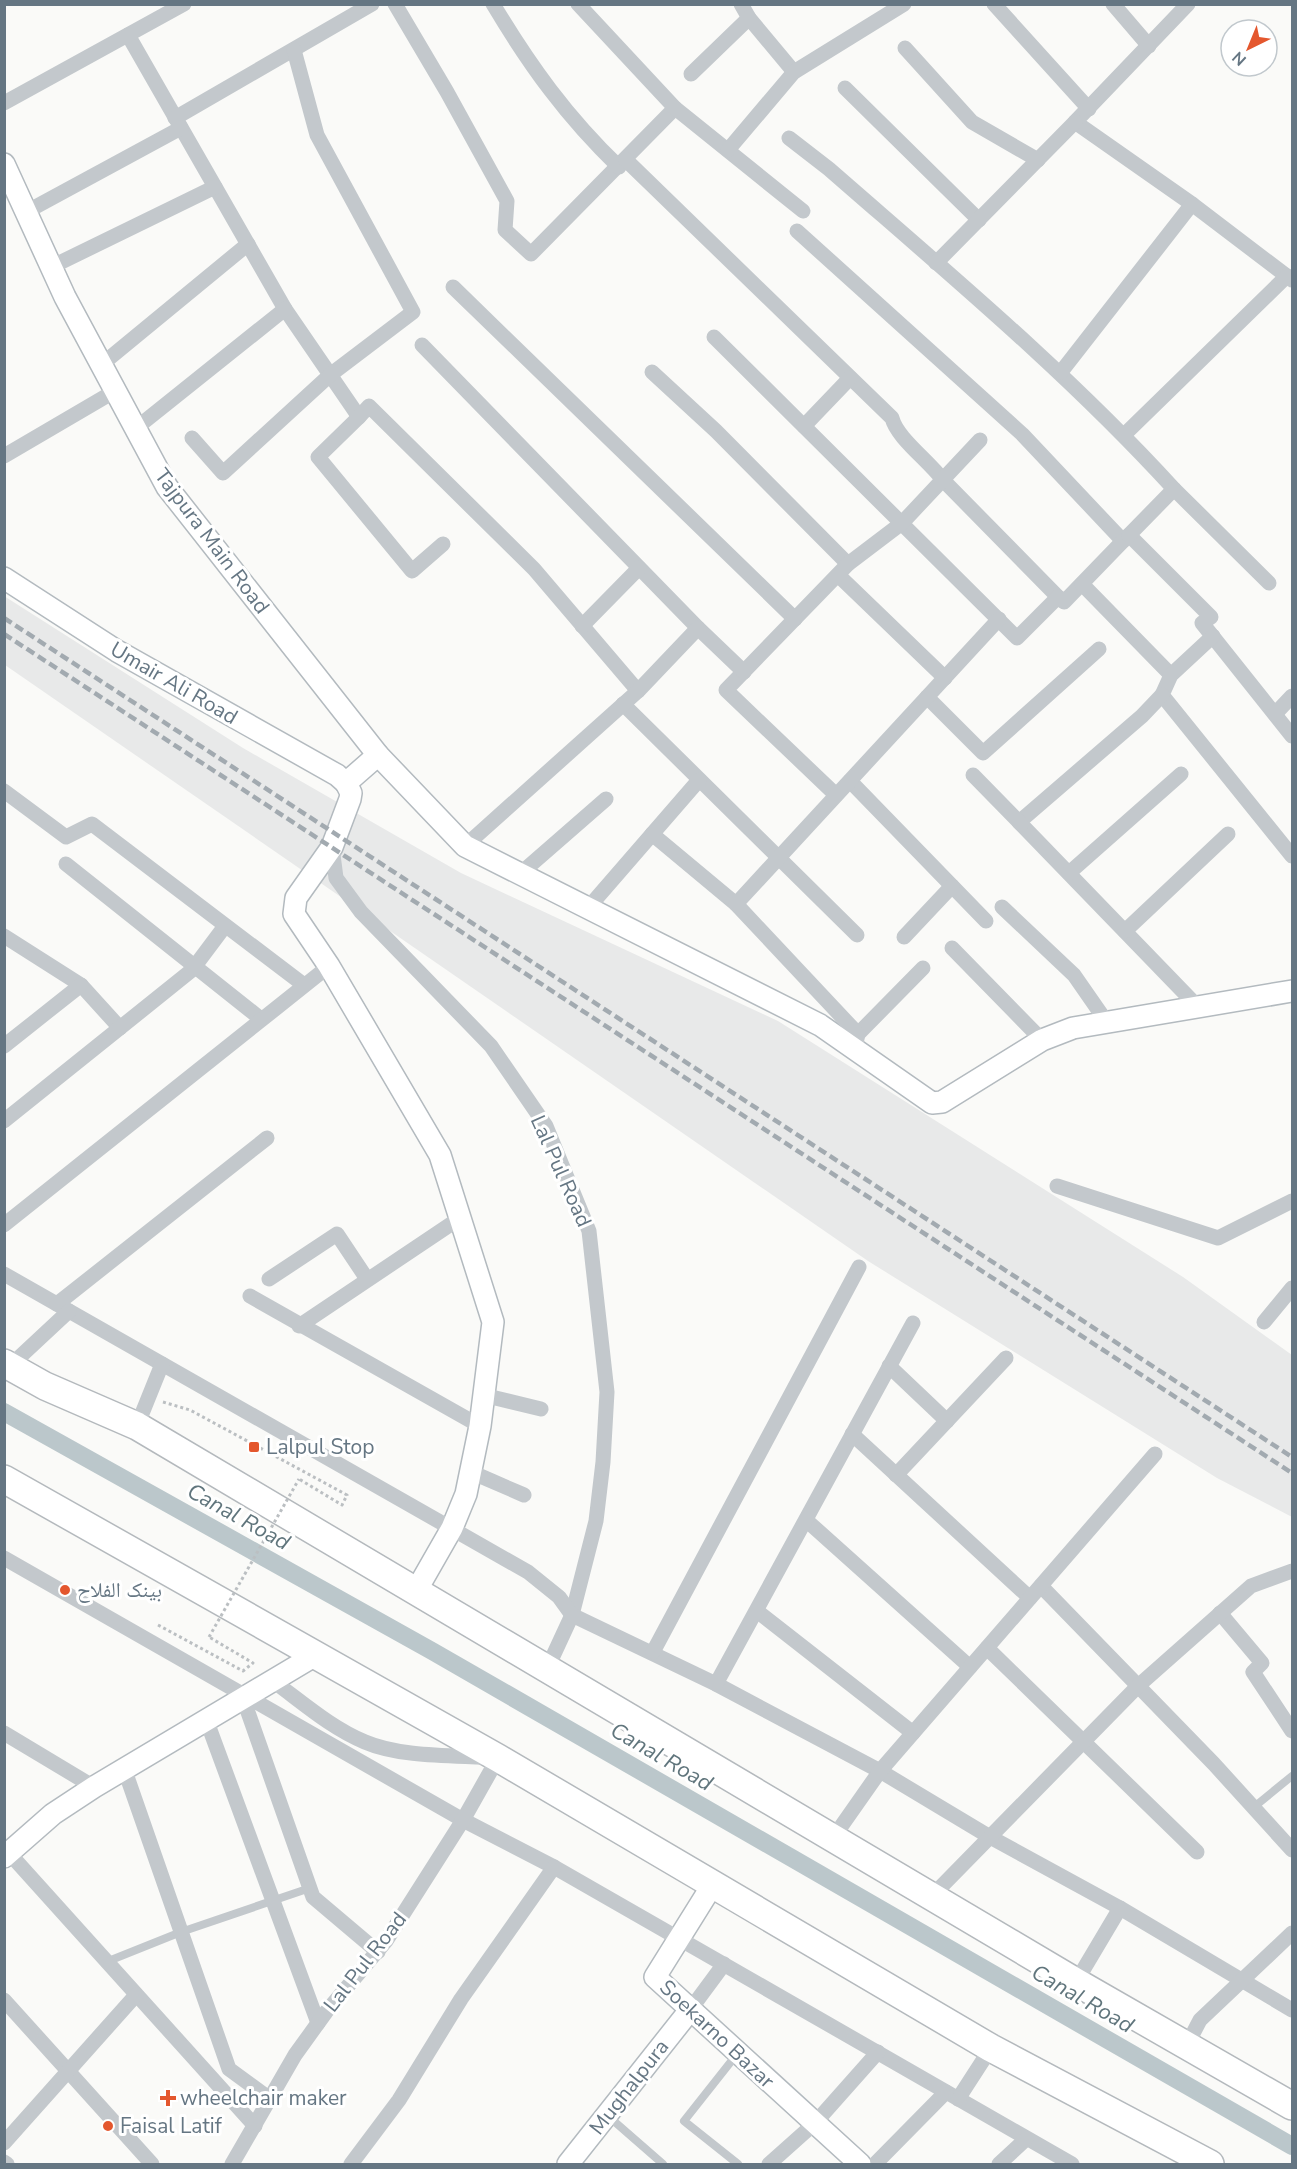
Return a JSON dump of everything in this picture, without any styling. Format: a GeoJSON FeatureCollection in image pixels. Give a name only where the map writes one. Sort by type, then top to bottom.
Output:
{"type":"FeatureCollection","features":[{"type":"Feature","properties":{"kind":"highway"},"geometry":{"type":"LineString","coordinates":[[7,1365],[45,1386],[137,1426],[1076,1982],[1293,2106]]}},
{"type":"Feature","properties":{"kind":"highway"},"geometry":{"type":"LineString","coordinates":[[4,1479],[498,1758],[991,2048],[1210,2164]]}},
{"type":"Feature","properties":{"kind":"street"},"geometry":{"type":"LineString","coordinates":[[4,103],[184,4]]}},
{"type":"Feature","properties":{"kind":"street"},"geometry":{"type":"LineString","coordinates":[[26,212],[178,123],[372,4]]}},
{"type":"Feature","properties":{"kind":"street"},"geometry":{"type":"LineString","coordinates":[[395,4],[507,201],[505,230],[531,254],[623,164],[675,108]]}},
{"type":"Feature","properties":{"kind":"street"},"geometry":{"type":"LineString","coordinates":[[493,4],[530,66],[581,130],[623,164],[892,418],[895,430],[930,462],[943,480],[1064,602],[1174,489]]}},
{"type":"Feature","properties":{"kind":"street"},"geometry":{"type":"LineString","coordinates":[[728,150],[794,72],[904,4]]}},
{"type":"Feature","properties":{"kind":"street"},"geometry":{"type":"LineString","coordinates":[[994,4],[1089,108]]}},
{"type":"Feature","properties":{"kind":"street"},"geometry":{"type":"LineString","coordinates":[[1113,4],[1149,46]]}},
{"type":"Feature","properties":{"kind":"street"},"geometry":{"type":"LineString","coordinates":[[936,263],[1188,4]]}},
{"type":"Feature","properties":{"kind":"street"},"geometry":{"type":"LineString","coordinates":[[581,5],[675,108],[803,211]]}},
{"type":"Feature","properties":{"kind":"street"},"geometry":{"type":"LineString","coordinates":[[691,74],[745,11],[794,72]]}},
{"type":"Feature","properties":{"kind":"street"},"geometry":{"type":"LineString","coordinates":[[128,35],[285,309],[359,417]]}},
{"type":"Feature","properties":{"kind":"street"},"geometry":{"type":"LineString","coordinates":[[905,48],[972,122],[1038,160]]}},
{"type":"Feature","properties":{"kind":"street"},"geometry":{"type":"LineString","coordinates":[[192,438],[223,473],[330,375],[413,312],[317,135],[294,50]]}},
{"type":"Feature","properties":{"kind":"street"},"geometry":{"type":"LineString","coordinates":[[845,88],[979,220]]}},
{"type":"Feature","properties":{"kind":"street"},"geometry":{"type":"LineString","coordinates":[[1075,122],[1192,204],[1290,278],[1124,435]]}},
{"type":"Feature","properties":{"kind":"street"},"geometry":{"type":"LineString","coordinates":[[789,138],[1061,372],[1269,583]]}},
{"type":"Feature","properties":{"kind":"street","name":"Tajpura Main Road"},"geometry":{"type":"LineString","coordinates":[[4,164],[51,267],[167,487],[378,755],[465,846],[820,1026],[857,1041],[923,1098],[932,1102],[942,1102],[1042,1040],[1073,1029],[1106,1021],[1293,991]]}},
{"type":"Feature","properties":{"kind":"street"},"geometry":{"type":"LineString","coordinates":[[51,267],[215,187]]}},
{"type":"Feature","properties":{"kind":"street"},"geometry":{"type":"LineString","coordinates":[[1061,372],[1192,204]]}},
{"type":"Feature","properties":{"kind":"street"},"geometry":{"type":"LineString","coordinates":[[797,231],[1022,434],[1126,538],[1211,617],[1202,623],[1293,736]]}},
{"type":"Feature","properties":{"kind":"street"},"geometry":{"type":"LineString","coordinates":[[101,364],[248,244]]}},
{"type":"Feature","properties":{"kind":"street"},"geometry":{"type":"LineString","coordinates":[[453,286],[795,619]]}},
{"type":"Feature","properties":{"kind":"street"},"geometry":{"type":"LineString","coordinates":[[135,429],[285,309]]}},
{"type":"Feature","properties":{"kind":"street"},"geometry":{"type":"LineString","coordinates":[[714,337],[1017,638],[1058,597]]}},
{"type":"Feature","properties":{"kind":"street"},"geometry":{"type":"LineString","coordinates":[[422,345],[698,628],[744,672]]}},
{"type":"Feature","properties":{"kind":"street"},"geometry":{"type":"LineString","coordinates":[[652,372],[716,431],[945,678]]}},
{"type":"Feature","properties":{"kind":"street"},"geometry":{"type":"LineString","coordinates":[[804,426],[850,378]]}},
{"type":"Feature","properties":{"kind":"street"},"geometry":{"type":"LineString","coordinates":[[4,456],[115,390]]}},
{"type":"Feature","properties":{"kind":"street"},"geometry":{"type":"LineString","coordinates":[[443,544],[412,571],[318,457],[369,406],[534,569],[638,691]]}},
{"type":"Feature","properties":{"kind":"street"},"geometry":{"type":"LineString","coordinates":[[836,795],[726,690],[843,570],[902,523],[980,440]]}},
{"type":"Feature","properties":{"kind":"street"},"geometry":{"type":"LineString","coordinates":[[582,626],[639,567]]}},
{"type":"Feature","properties":{"kind":"street","name":"Umair Ali Road"},"geometry":{"type":"LineString","coordinates":[[4,578],[117,651],[337,775],[346,783]]}},
{"type":"Feature","properties":{"kind":"street"},"geometry":{"type":"LineString","coordinates":[[1082,584],[1171,675]]}},
{"type":"Feature","properties":{"kind":"street"},"geometry":{"type":"LineString","coordinates":[[736,904],[999,619]]}},
{"type":"Feature","properties":{"kind":"street"},"geometry":{"type":"LineString","coordinates":[[465,846],[638,691],[698,628]]}},
{"type":"Feature","properties":{"kind":"street"},"geometry":{"type":"LineString","coordinates":[[1021,824],[1019,822],[1142,716],[1162,695],[1171,675],[1213,636]]}},
{"type":"Feature","properties":{"kind":"street"},"geometry":{"type":"LineString","coordinates":[[927,697],[983,753],[1099,649]]}},
{"type":"Feature","properties":{"kind":"street"},"geometry":{"type":"LineString","coordinates":[[1162,695],[1293,856]]}},
{"type":"Feature","properties":{"kind":"street"},"geometry":{"type":"LineString","coordinates":[[1275,714],[1293,696]]}},
{"type":"Feature","properties":{"kind":"street"},"geometry":{"type":"LineString","coordinates":[[623,704],[857,935]]}},
{"type":"Feature","properties":{"kind":"street"},"geometry":{"type":"LineString","coordinates":[[346,783],[378,755]]}},
{"type":"Feature","properties":{"kind":"street"},"geometry":{"type":"LineString","coordinates":[[1069,873],[1181,774]]}},
{"type":"Feature","properties":{"kind":"street"},"geometry":{"type":"LineString","coordinates":[[973,775],[1198,1007]]}},
{"type":"Feature","properties":{"kind":"street"},"geometry":{"type":"LineString","coordinates":[[588,908],[699,780]]}},
{"type":"Feature","properties":{"kind":"street"},"geometry":{"type":"LineString","coordinates":[[850,781],[986,921]]}},
{"type":"Feature","properties":{"kind":"street","name":"Lal Pul Road"},"geometry":{"type":"LineString","coordinates":[[346,783],[351,793],[350,799],[332,847],[336,878],[361,912],[491,1046],[546,1125],[589,1231],[607,1392],[596,1521],[572,1616],[547,1670]]}},
{"type":"Feature","properties":{"kind":"street"},"geometry":{"type":"LineString","coordinates":[[4,791],[66,837],[92,825],[304,985]]}},
{"type":"Feature","properties":{"kind":"street"},"geometry":{"type":"LineString","coordinates":[[520,874],[606,799]]}},
{"type":"Feature","properties":{"kind":"street"},"geometry":{"type":"LineString","coordinates":[[652,834],[736,904],[857,1041],[923,968]]}},
{"type":"Feature","properties":{"kind":"street"},"geometry":{"type":"LineString","coordinates":[[1125,932],[1228,834]]}},
{"type":"Feature","properties":{"kind":"street"},"geometry":{"type":"LineString","coordinates":[[332,847],[296,898],[294,914],[328,966],[440,1155],[493,1322],[480,1426],[466,1494],[452,1528],[416,1591]]}},
{"type":"Feature","properties":{"kind":"street"},"geometry":{"type":"LineString","coordinates":[[66,864],[261,1019]]}},
{"type":"Feature","properties":{"kind":"street"},"geometry":{"type":"LineString","coordinates":[[904,937],[952,886]]}},
{"type":"Feature","properties":{"kind":"street"},"geometry":{"type":"LineString","coordinates":[[1002,907],[1074,975],[1106,1021]]}},
{"type":"Feature","properties":{"kind":"street"},"geometry":{"type":"LineString","coordinates":[[4,1121],[194,967],[225,926]]}},
{"type":"Feature","properties":{"kind":"street"},"geometry":{"type":"LineString","coordinates":[[4,936],[81,985],[120,1028]]}},
{"type":"Feature","properties":{"kind":"street"},"geometry":{"type":"LineString","coordinates":[[952,948],[1042,1040]]}},
{"type":"Feature","properties":{"kind":"street"},"geometry":{"type":"LineString","coordinates":[[4,1224],[328,966]]}},
{"type":"Feature","properties":{"kind":"street"},"geometry":{"type":"LineString","coordinates":[[4,1046],[81,985]]}},
{"type":"Feature","properties":{"kind":"street"},"geometry":{"type":"LineString","coordinates":[[7,1365],[63,1307],[267,1138]]}},
{"type":"Feature","properties":{"kind":"street"},"geometry":{"type":"LineString","coordinates":[[1057,1186],[1218,1238],[1293,1201]]}},
{"type":"Feature","properties":{"kind":"street"},"geometry":{"type":"LineString","coordinates":[[299,1326],[460,1218]]}},
{"type":"Feature","properties":{"kind":"street"},"geometry":{"type":"LineString","coordinates":[[269,1279],[337,1234],[367,1279]]}},
{"type":"Feature","properties":{"kind":"street"},"geometry":{"type":"LineString","coordinates":[[653,1652],[859,1267]]}},
{"type":"Feature","properties":{"kind":"street"},"geometry":{"type":"LineString","coordinates":[[4,1274],[528,1572],[559,1597],[572,1616],[653,1652],[880,1771],[990,1837],[1120,1908],[1293,2010]]}},
{"type":"Feature","properties":{"kind":"street"},"geometry":{"type":"LineString","coordinates":[[1264,1322],[1293,1288]]}},
{"type":"Feature","properties":{"kind":"street"},"geometry":{"type":"LineString","coordinates":[[250,1296],[299,1326],[480,1426]]}},
{"type":"Feature","properties":{"kind":"street"},"geometry":{"type":"LineString","coordinates":[[716,1684],[913,1323]]}},
{"type":"Feature","properties":{"kind":"street"},"geometry":{"type":"LineString","coordinates":[[896,1475],[1005,1358]]}},
{"type":"Feature","properties":{"kind":"street"},"geometry":{"type":"LineString","coordinates":[[137,1426],[162,1364]]}},
{"type":"Feature","properties":{"kind":"street"},"geometry":{"type":"LineString","coordinates":[[889,1366],[947,1421]]}},
{"type":"Feature","properties":{"kind":"street"},"geometry":{"type":"LineString","coordinates":[[483,1395],[542,1409]]}},
{"type":"Feature","properties":{"kind":"street"},"geometry":{"type":"LineString","coordinates":[[852,1434],[896,1475],[1036,1592],[1138,1686],[1293,1850]]}},
{"type":"Feature","properties":{"kind":"street"},"geometry":{"type":"LineString","coordinates":[[833,1838],[880,1771],[1155,1454]]}},
{"type":"Feature","properties":{"kind":"street"},"geometry":{"type":"LineString","coordinates":[[471,1472],[524,1495]]}},
{"type":"Feature","properties":{"kind":"street"},"geometry":{"type":"LineString","coordinates":[[806,1520],[970,1667]]}},
{"type":"Feature","properties":{"kind":"street"},"geometry":{"type":"LineString","coordinates":[[4,1558],[463,1820],[554,1867],[1072,2164]]}},
{"type":"Feature","properties":{"kind":"street"},"geometry":{"type":"LineString","coordinates":[[932,1896],[1085,1743],[1138,1686],[1251,1586],[1293,1571]]}},
{"type":"Feature","properties":{"kind":"street"},"geometry":{"type":"LineString","coordinates":[[757,1611],[913,1733]]}},
{"type":"Feature","properties":{"kind":"street"},"geometry":{"type":"LineString","coordinates":[[1220,1613],[1262,1663],[1253,1672],[1293,1731]]}},
{"type":"Feature","properties":{"kind":"street"},"geometry":{"type":"LineString","coordinates":[[987,1648],[1197,1852]]}},
{"type":"Feature","properties":{"kind":"street"},"geometry":{"type":"LineString","coordinates":[[255,2126],[7,1855],[53,1814],[124,1767],[314,1656]]}},
{"type":"Feature","properties":{"kind":"street"},"geometry":{"type":"LineString","coordinates":[[273,1681],[339,1729],[366,1743],[405,1752],[498,1758]]}},
{"type":"Feature","properties":{"kind":"street"},"geometry":{"type":"LineString","coordinates":[[245,1696],[313,1897],[378,1952]]}},
{"type":"Feature","properties":{"kind":"street"},"geometry":{"type":"LineString","coordinates":[[206,1719],[318,2023]]}},
{"type":"Feature","properties":{"kind":"street"},"geometry":{"type":"LineString","coordinates":[[4,1733],[94,1787]]}},
{"type":"Feature","properties":{"kind":"street","name":"Lal Pul Road"},"geometry":{"type":"LineString","coordinates":[[232,2164],[318,2023],[378,1952],[463,1820],[498,1758]]}},
{"type":"Feature","properties":{"kind":"street"},"geometry":{"type":"LineString","coordinates":[[124,1767],[229,2069],[270,2099]]}},
{"type":"Feature","properties":{"kind":"street"},"geometry":{"type":"LineString","coordinates":[[351,2164],[399,2100],[460,1999],[554,1867]]}},
{"type":"Feature","properties":{"kind":"street","name":"Soekarno Bazar"},"geometry":{"type":"LineString","coordinates":[[713,1884],[655,1977],[860,2164]]}},
{"type":"Feature","properties":{"kind":"street"},"geometry":{"type":"LineString","coordinates":[[1076,1982],[1120,1908]]}},
{"type":"Feature","properties":{"kind":"street"},"geometry":{"type":"LineString","coordinates":[[1187,2045],[1200,2019],[1293,1933]]}},
{"type":"Feature","properties":{"kind":"street"},"geometry":{"type":"LineString","coordinates":[[690,2010],[724,1964]]}},
{"type":"Feature","properties":{"kind":"street"},"geometry":{"type":"LineString","coordinates":[[4,2143],[136,1995]]}},
{"type":"Feature","properties":{"kind":"street"},"geometry":{"type":"LineString","coordinates":[[4,2000],[152,2164]]}},
{"type":"Feature","properties":{"kind":"street","name":"Mughalpura"},"geometry":{"type":"LineString","coordinates":[[568,2164],[690,2010]]}},
{"type":"Feature","properties":{"kind":"street"},"geometry":{"type":"LineString","coordinates":[[875,2164],[952,2095],[991,2048]]}},
{"type":"Feature","properties":{"kind":"street"},"geometry":{"type":"LineString","coordinates":[[769,2164],[815,2123],[878,2052]]}},
{"type":"Feature","properties":{"kind":"street"},"geometry":{"type":"LineString","coordinates":[[999,2164],[1026,2139]]}},
{"type":"Feature","properties":{"kind":"lane"},"geometry":{"type":"LineString","coordinates":[[1254,1807],[1293,1776]]}},
{"type":"Feature","properties":{"kind":"lane"},"geometry":{"type":"LineString","coordinates":[[106,1962],[181,1932],[310,1888]]}},
{"type":"Feature","properties":{"kind":"lane"},"geometry":{"type":"LineString","coordinates":[[738,2053],[684,2121],[738,2164]]}},
{"type":"Feature","properties":{"kind":"lane"},"geometry":{"type":"LineString","coordinates":[[607,2115],[663,2164]]}},
{"type":"Feature","properties":{"kind":"path"},"geometry":{"type":"LineString","coordinates":[[150,1398],[190,1410],[347,1496],[342,1505],[298,1479],[209,1637],[253,1663],[243,1671],[152,1622]]}},
{"type":"Feature","properties":{"kind":"shaded area"},"geometry":{"type":"Polygon","coordinates":[[[4,596],[243,748],[461,873],[778,1021],[1183,1277],[1292,1355],[1292,1517],[1217,1478],[868,1261],[5,665],[4,596]]]}},
{"type":"Feature","properties":{"kind":"waterway","name":"Canal Road"},"geometry":{"type":"LineString","coordinates":[[4,1412],[432,1651],[1292,2146]]}},
{"type":"Feature","properties":{"kind":"railway"},"geometry":{"type":"LineString","coordinates":[[4,618],[1292,1457]]}},
{"type":"Feature","properties":{"kind":"railway"},"geometry":{"type":"LineString","coordinates":[[4,634],[1292,1473]]}},
{"type":"Feature","properties":{"kind":"place","name":"Lalpul Stop"},"geometry":{"type":"Point","coordinates":[254,1447]}},
{"type":"Feature","properties":{"kind":"place","name":"بینک الفلاح"},"geometry":{"type":"Point","coordinates":[65,1590]}},
{"type":"Feature","properties":{"kind":"place","name":"wheelchair maker"},"geometry":{"type":"Point","coordinates":[168,2098]}},
{"type":"Feature","properties":{"kind":"place","name":"Faisal Latif"},"geometry":{"type":"Point","coordinates":[108,2126]}}]}
